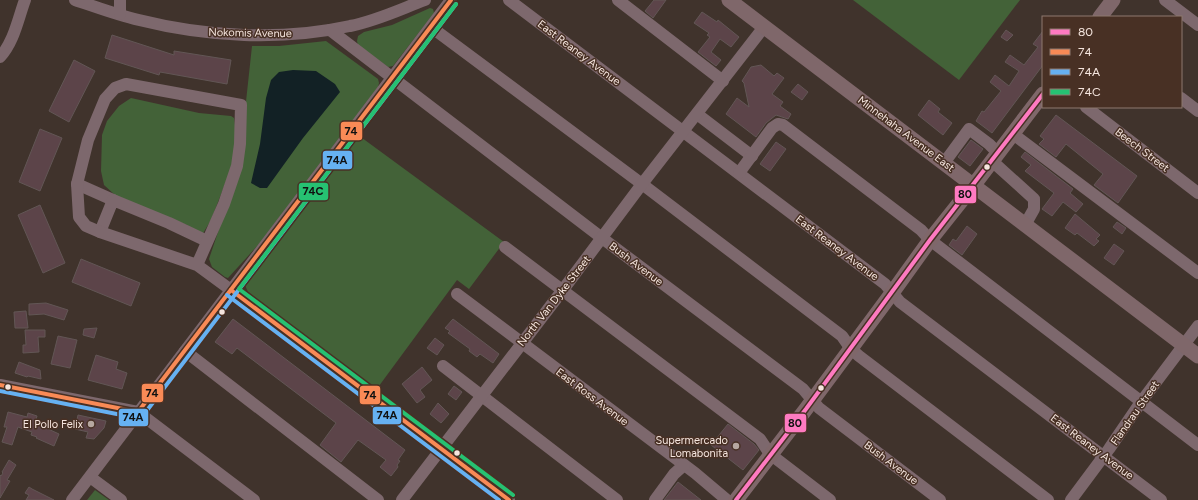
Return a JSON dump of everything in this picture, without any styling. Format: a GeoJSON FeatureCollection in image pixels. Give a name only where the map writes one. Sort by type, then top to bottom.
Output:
{"type":"FeatureCollection","features":[{"type":"Feature","properties":{"kind":"main road","name":"Minnehaha Avenue East"},"geometry":{"type":"LineString","coordinates":[[729,0],[1198,356]]}},
{"type":"Feature","properties":{"kind":"main road"},"geometry":{"type":"LineString","coordinates":[[1101,16],[1113,0]]}},
{"type":"Feature","properties":{"kind":"main road"},"geometry":{"type":"LineString","coordinates":[[736,500],[851,349],[930,240],[974,186],[1042,95]]}},
{"type":"Feature","properties":{"kind":"street"},"geometry":{"type":"LineString","coordinates":[[0,57],[13,35],[25,0]]}},
{"type":"Feature","properties":{"kind":"street","name":"Nokomis Avenue"},"geometry":{"type":"LineString","coordinates":[[75,0],[137,20],[172,27],[230,34],[262,35],[294,34],[352,26],[425,0]]}},
{"type":"Feature","properties":{"kind":"street"},"geometry":{"type":"LineString","coordinates":[[120,0],[120,14]]}},
{"type":"Feature","properties":{"kind":"street"},"geometry":{"type":"LineString","coordinates":[[72,500],[451,0]]}},
{"type":"Feature","properties":{"kind":"street","name":"East Reaney Avenue"},"geometry":{"type":"LineString","coordinates":[[509,0],[885,284],[900,302],[1161,500]]}},
{"type":"Feature","properties":{"kind":"street"},"geometry":{"type":"LineString","coordinates":[[618,0],[723,81]]}},
{"type":"Feature","properties":{"kind":"street"},"geometry":{"type":"LineString","coordinates":[[1165,0],[1198,25]]}},
{"type":"Feature","properties":{"kind":"street"},"geometry":{"type":"LineString","coordinates":[[431,26],[842,336],[851,349],[1048,500]]}},
{"type":"Feature","properties":{"kind":"street","name":"North Van Dyke Street"},"geometry":{"type":"LineString","coordinates":[[402,500],[642,184],[764,27]]}},
{"type":"Feature","properties":{"kind":"street","name":"Bush Avenue"},"geometry":{"type":"LineString","coordinates":[[330,30],[602,238],[803,389],[819,408],[940,500]]}},
{"type":"Feature","properties":{"kind":"street"},"geometry":{"type":"LineString","coordinates":[[197,265],[206,241],[224,204],[237,166],[240,144],[241,105],[126,84],[115,88],[105,99],[96,119],[88,140],[77,184],[79,218],[86,226],[197,265],[442,448],[509,500]]}},
{"type":"Feature","properties":{"kind":"street"},"geometry":{"type":"LineString","coordinates":[[1182,99],[1198,111]]}},
{"type":"Feature","properties":{"kind":"street","name":"Beech Street"},"geometry":{"type":"LineString","coordinates":[[1087,108],[1198,193]]}},
{"type":"Feature","properties":{"kind":"street"},"geometry":{"type":"LineString","coordinates":[[697,114],[752,156]]}},
{"type":"Feature","properties":{"kind":"street"},"geometry":{"type":"LineString","coordinates":[[739,173],[772,128],[778,124],[783,125],[921,230],[930,240],[1198,445]]}},
{"type":"Feature","properties":{"kind":"street"},"geometry":{"type":"LineString","coordinates":[[944,163],[969,129],[989,144],[995,157],[1034,199],[1034,209],[1025,225]]}},
{"type":"Feature","properties":{"kind":"street"},"geometry":{"type":"LineString","coordinates":[[1013,134],[1198,273]]}},
{"type":"Feature","properties":{"kind":"street"},"geometry":{"type":"LineString","coordinates":[[77,184],[169,223],[206,241]]}},
{"type":"Feature","properties":{"kind":"street"},"geometry":{"type":"LineString","coordinates":[[100,232],[113,200]]}},
{"type":"Feature","properties":{"kind":"street"},"geometry":{"type":"LineString","coordinates":[[505,247],[760,439],[770,454],[830,500]]}},
{"type":"Feature","properties":{"kind":"street","name":"East Ross Avenue"},"geometry":{"type":"LineString","coordinates":[[457,294],[521,344],[684,465],[727,500]]}},
{"type":"Feature","properties":{"kind":"street","name":"Flandrau Street"},"geometry":{"type":"LineString","coordinates":[[1071,500],[1104,456],[1141,402],[1198,326]]}},
{"type":"Feature","properties":{"kind":"street"},"geometry":{"type":"LineString","coordinates":[[185,351],[378,500]]}},
{"type":"Feature","properties":{"kind":"street"},"geometry":{"type":"LineString","coordinates":[[443,366],[617,500]]}},
{"type":"Feature","properties":{"kind":"street"},"geometry":{"type":"LineString","coordinates":[[0,385],[138,412],[254,500]]}},
{"type":"Feature","properties":{"kind":"street"},"geometry":{"type":"LineString","coordinates":[[655,500],[674,474],[684,465]]}},
{"type":"Feature","properties":{"kind":"street"},"geometry":{"type":"LineString","coordinates":[[90,476],[121,500]]}},
{"type":"Feature","properties":{"kind":"green space"},"geometry":{"type":"Polygon","coordinates":[[[853,0],[1020,0],[959,80],[853,0]]]}},
{"type":"Feature","properties":{"kind":"green space"},"geometry":{"type":"Polygon","coordinates":[[[430,8],[433,9],[434,13],[393,66],[388,67],[358,45],[358,36],[364,32],[392,25],[430,8]]]}},
{"type":"Feature","properties":{"kind":"green space"},"geometry":{"type":"Polygon","coordinates":[[[326,41],[378,79],[378,87],[259,244],[228,278],[225,277],[212,267],[209,259],[219,229],[244,120],[252,46],[279,46],[326,41]]]}},
{"type":"Feature","properties":{"kind":"green space"},"geometry":{"type":"Polygon","coordinates":[[[131,98],[199,113],[231,116],[234,118],[235,147],[232,166],[211,220],[202,235],[187,225],[126,202],[104,185],[101,171],[102,135],[107,121],[119,106],[131,98]]]}},
{"type":"Feature","properties":{"kind":"green space"},"geometry":{"type":"Polygon","coordinates":[[[358,135],[504,242],[469,289],[457,280],[376,390],[248,292],[245,285],[358,135]]]}},
{"type":"Feature","properties":{"kind":"green space"},"geometry":{"type":"Polygon","coordinates":[[[95,490],[109,500],[87,500],[95,490]]]}},
{"type":"Feature","properties":{"kind":"shaded area"},"geometry":{"type":"Polygon","coordinates":[[[293,70],[316,71],[335,84],[340,92],[303,138],[267,188],[260,188],[251,183],[260,144],[266,98],[271,80],[279,72],[293,70]]]}},
{"type":"Feature","properties":{"kind":"building"},"geometry":{"type":"Polygon","coordinates":[[[654,0],[666,0],[653,18],[645,11],[654,0]]]}},
{"type":"Feature","properties":{"kind":"building"},"geometry":{"type":"Polygon","coordinates":[[[702,12],[717,22],[718,20],[739,37],[731,47],[720,39],[711,52],[721,60],[716,66],[698,52],[710,37],[707,35],[709,33],[694,23],[702,12]]]}},
{"type":"Feature","properties":{"kind":"building"},"geometry":{"type":"Polygon","coordinates":[[[1006,30],[1013,35],[1007,41],[1001,37],[1006,30]]]}},
{"type":"Feature","properties":{"kind":"building"},"geometry":{"type":"Polygon","coordinates":[[[1042,32],[1042,66],[992,133],[976,121],[982,111],[984,112],[1001,91],[990,82],[995,75],[1009,86],[1019,71],[1005,62],[1010,55],[1024,65],[1038,47],[1033,44],[1042,32]]]}},
{"type":"Feature","properties":{"kind":"building"},"geometry":{"type":"Polygon","coordinates":[[[112,35],[174,55],[174,51],[231,60],[227,84],[160,72],[159,75],[105,58],[112,35]]]}},
{"type":"Feature","properties":{"kind":"building"},"geometry":{"type":"Polygon","coordinates":[[[74,60],[95,71],[69,122],[49,111],[74,60]]]}},
{"type":"Feature","properties":{"kind":"building"},"geometry":{"type":"Polygon","coordinates":[[[761,65],[774,76],[777,73],[784,78],[772,94],[783,102],[780,106],[791,114],[788,119],[776,115],[766,123],[756,137],[726,114],[737,98],[749,107],[744,83],[742,81],[751,67],[761,65]]]}},
{"type":"Feature","properties":{"kind":"building"},"geometry":{"type":"Polygon","coordinates":[[[798,84],[808,92],[802,100],[791,92],[798,84]]]}},
{"type":"Feature","properties":{"kind":"building"},"geometry":{"type":"Polygon","coordinates":[[[929,100],[940,109],[938,112],[952,123],[943,135],[918,115],[929,100]]]}},
{"type":"Feature","properties":{"kind":"building"},"geometry":{"type":"Polygon","coordinates":[[[1056,115],[1137,176],[1118,203],[1094,185],[1103,174],[1066,144],[1056,157],[1039,144],[1044,139],[1040,136],[1056,115]]]}},
{"type":"Feature","properties":{"kind":"building"},"geometry":{"type":"Polygon","coordinates":[[[40,129],[62,138],[40,191],[19,182],[40,129]]]}},
{"type":"Feature","properties":{"kind":"building"},"geometry":{"type":"Polygon","coordinates":[[[971,140],[983,149],[970,166],[958,157],[971,140]]]}},
{"type":"Feature","properties":{"kind":"building"},"geometry":{"type":"Polygon","coordinates":[[[776,142],[786,149],[770,171],[760,164],[776,142]]]}},
{"type":"Feature","properties":{"kind":"building"},"geometry":{"type":"Polygon","coordinates":[[[1025,152],[1073,189],[1070,193],[1083,204],[1076,212],[1063,202],[1052,216],[1042,209],[1054,193],[1025,171],[1031,165],[1021,157],[1025,152]]]}},
{"type":"Feature","properties":{"kind":"building"},"geometry":{"type":"Polygon","coordinates":[[[40,205],[65,263],[43,273],[18,215],[40,205]]]}},
{"type":"Feature","properties":{"kind":"building"},"geometry":{"type":"Polygon","coordinates":[[[1075,214],[1100,235],[1096,239],[1099,241],[1094,246],[1077,233],[1075,235],[1065,228],[1075,214]]]}},
{"type":"Feature","properties":{"kind":"building"},"geometry":{"type":"Polygon","coordinates":[[[1117,222],[1126,228],[1122,234],[1113,227],[1117,222]]]}},
{"type":"Feature","properties":{"kind":"building"},"geometry":{"type":"Polygon","coordinates":[[[967,226],[977,234],[962,255],[949,245],[953,239],[956,241],[967,226]]]}},
{"type":"Feature","properties":{"kind":"building"},"geometry":{"type":"Polygon","coordinates":[[[1114,244],[1124,251],[1114,265],[1104,258],[1114,244]]]}},
{"type":"Feature","properties":{"kind":"building"},"geometry":{"type":"Polygon","coordinates":[[[81,259],[140,283],[131,306],[72,282],[81,259]]]}},
{"type":"Feature","properties":{"kind":"building"},"geometry":{"type":"Polygon","coordinates":[[[46,303],[68,310],[64,320],[44,314],[29,315],[29,304],[46,303]]]}},
{"type":"Feature","properties":{"kind":"building"},"geometry":{"type":"Polygon","coordinates":[[[26,311],[28,328],[15,328],[14,312],[26,311]]]}},
{"type":"Feature","properties":{"kind":"building"},"geometry":{"type":"Polygon","coordinates":[[[233,319],[405,450],[398,460],[400,461],[397,465],[398,467],[391,476],[380,467],[386,460],[358,440],[341,462],[320,445],[336,423],[237,348],[232,354],[215,342],[233,319]]]}},
{"type":"Feature","properties":{"kind":"building"},"geometry":{"type":"Polygon","coordinates":[[[453,319],[499,354],[493,363],[480,354],[477,357],[469,351],[470,349],[448,333],[450,331],[445,328],[453,319]]]}},
{"type":"Feature","properties":{"kind":"building"},"geometry":{"type":"Polygon","coordinates":[[[97,328],[94,338],[83,335],[84,329],[97,328]]]}},
{"type":"Feature","properties":{"kind":"building"},"geometry":{"type":"Polygon","coordinates":[[[25,330],[45,330],[45,337],[38,337],[39,352],[23,353],[23,345],[26,345],[25,330]]]}},
{"type":"Feature","properties":{"kind":"building"},"geometry":{"type":"Polygon","coordinates":[[[58,336],[77,340],[70,368],[51,364],[58,336]]]}},
{"type":"Feature","properties":{"kind":"building"},"geometry":{"type":"Polygon","coordinates":[[[435,338],[444,345],[437,355],[427,348],[435,338]]]}},
{"type":"Feature","properties":{"kind":"building"},"geometry":{"type":"Polygon","coordinates":[[[96,355],[118,362],[116,369],[127,373],[122,389],[88,380],[96,355]]]}},
{"type":"Feature","properties":{"kind":"building"},"geometry":{"type":"Polygon","coordinates":[[[19,362],[40,370],[41,379],[15,373],[19,362]]]}},
{"type":"Feature","properties":{"kind":"building"},"geometry":{"type":"Polygon","coordinates":[[[422,367],[432,380],[420,390],[425,397],[417,403],[402,384],[422,367]]]}},
{"type":"Feature","properties":{"kind":"building"},"geometry":{"type":"Polygon","coordinates":[[[454,386],[462,392],[456,400],[448,394],[454,386]]]}},
{"type":"Feature","properties":{"kind":"building"},"geometry":{"type":"Polygon","coordinates":[[[438,403],[449,414],[441,423],[430,414],[438,403]]]}},
{"type":"Feature","properties":{"kind":"building"},"geometry":{"type":"Polygon","coordinates":[[[8,412],[27,417],[28,413],[37,416],[35,423],[59,434],[54,446],[31,435],[32,432],[18,427],[12,445],[2,442],[7,427],[4,427],[8,412]]]}},
{"type":"Feature","properties":{"kind":"building","name":"El Pollo Felix"},"geometry":{"type":"Polygon","coordinates":[[[78,415],[106,421],[104,428],[94,439],[86,438],[88,432],[75,429],[78,415]]]}},
{"type":"Feature","properties":{"kind":"building","name":"Supermercado Lomabonita"},"geometry":{"type":"Polygon","coordinates":[[[728,424],[754,444],[759,450],[743,470],[711,445],[728,424]]]}},
{"type":"Feature","properties":{"kind":"building"},"geometry":{"type":"Polygon","coordinates":[[[9,460],[16,465],[7,480],[10,481],[0,498],[0,475],[1,476],[3,473],[2,472],[9,460]]]}},
{"type":"Feature","properties":{"kind":"building"},"geometry":{"type":"Polygon","coordinates":[[[678,482],[701,500],[664,500],[678,482]]]}},
{"type":"Feature","properties":{"kind":"building"},"geometry":{"type":"Polygon","coordinates":[[[29,487],[54,500],[26,500],[29,495],[25,493],[29,487]]]}},
{"type":"Feature","properties":{"kind":"transit line","name":"74"},"geometry":{"type":"LineString","coordinates":[[0,385],[138,412],[451,0]]}},
{"type":"Feature","properties":{"kind":"transit line","name":"74A"},"geometry":{"type":"LineString","coordinates":[[0,391],[137,418],[142,417],[456,4]]}},
{"type":"Feature","properties":{"kind":"transit line","name":"74C"},"geometry":{"type":"LineString","coordinates":[[456,4],[239,289],[513,495]]}},
{"type":"Feature","properties":{"kind":"transit line","name":"80"},"geometry":{"type":"LineString","coordinates":[[736,500],[806,409],[930,240],[1042,95]]}},
{"type":"Feature","properties":{"kind":"transit line","name":"74"},"geometry":{"type":"LineString","coordinates":[[231,290],[509,500]]}},
{"type":"Feature","properties":{"kind":"transit line","name":"74A"},"geometry":{"type":"LineString","coordinates":[[227,295],[499,500]]}},
{"type":"Feature","properties":{"kind":"place","name":"El Pollo Felix"},"geometry":{"type":"Point","coordinates":[91,424]}},
{"type":"Feature","properties":{"kind":"place","name":"Supermercado Lomabonita"},"geometry":{"type":"Point","coordinates":[736,446]}}]}
